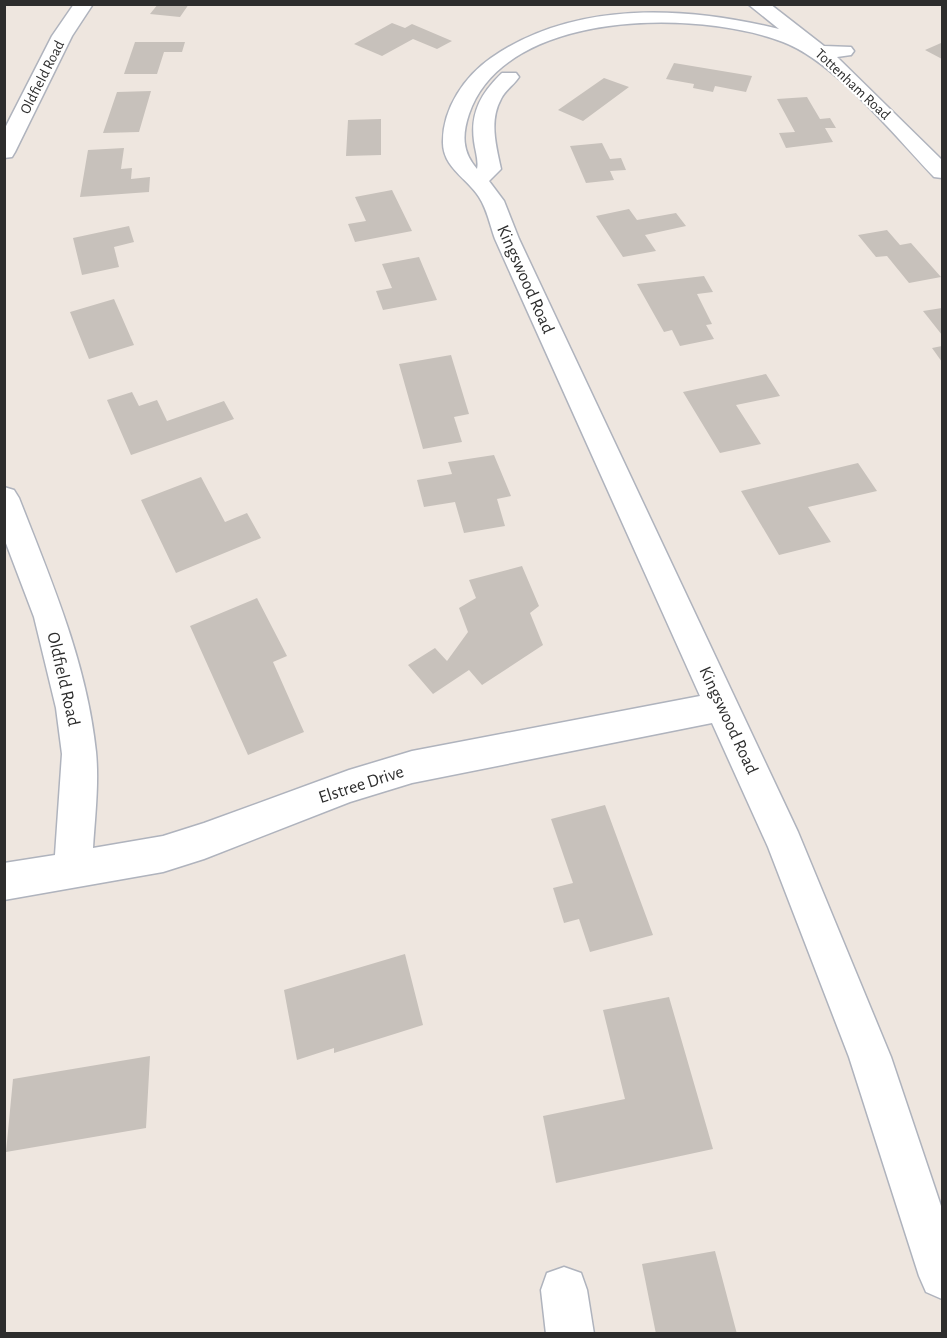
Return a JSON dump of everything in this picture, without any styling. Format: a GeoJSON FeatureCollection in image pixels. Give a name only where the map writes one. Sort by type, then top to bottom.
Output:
{"type":"FeatureCollection","features":[{"type":"Feature","properties":{"kind":"street","name":"Oldfield Road"},"geometry":{"type":"LineString","coordinates":[[4,152],[62,36],[84,4]]}},
{"type":"Feature","properties":{"kind":"street","name":"Tottenham Road"},"geometry":{"type":"LineString","coordinates":[[757,4],[837,56],[942,147]]}},
{"type":"Feature","properties":{"kind":"street","name":"Tottenham Road"},"geometry":{"type":"LineString","coordinates":[[782,4],[824,33],[837,56],[942,172]]}},
{"type":"Feature","properties":{"kind":"street","name":"Kingswood Road"},"geometry":{"type":"LineString","coordinates":[[837,56],[787,37],[707,19],[648,17],[587,24],[552,33],[494,64],[478,77],[469,89],[461,108],[454,135],[454,151],[464,168],[490,197],[512,250],[785,844],[845,990],[942,1276]]}},
{"type":"Feature","properties":{"kind":"street"},"geometry":{"type":"LineString","coordinates":[[477,180],[490,169],[483,138],[483,110],[496,88],[524,64],[562,45],[605,34],[660,28],[712,33],[763,44],[813,61],[837,56]]}},
{"type":"Feature","properties":{"kind":"street","name":"Oldfield Road"},"geometry":{"type":"LineString","coordinates":[[4,498],[50,617],[73,708],[79,753],[73,870]]}},
{"type":"Feature","properties":{"kind":"street","name":"Elstree Drive"},"geometry":{"type":"LineString","coordinates":[[4,882],[163,854],[204,841],[349,786],[412,767],[723,706]]}},
{"type":"Feature","properties":{"kind":"building"},"geometry":{"type":"Polygon","coordinates":[[[158,4],[189,4],[180,17],[150,14],[158,4]]]}},
{"type":"Feature","properties":{"kind":"building"},"geometry":{"type":"Polygon","coordinates":[[[392,23],[405,28],[412,24],[452,41],[437,49],[413,39],[382,56],[354,44],[392,23]]]}},
{"type":"Feature","properties":{"kind":"building"},"geometry":{"type":"Polygon","coordinates":[[[135,42],[185,42],[182,52],[164,52],[157,74],[124,74],[135,42]]]}},
{"type":"Feature","properties":{"kind":"building"},"geometry":{"type":"Polygon","coordinates":[[[941,43],[942,59],[925,50],[941,43]]]}},
{"type":"Feature","properties":{"kind":"building"},"geometry":{"type":"Polygon","coordinates":[[[674,63],[752,76],[746,92],[715,86],[713,92],[693,88],[694,84],[666,79],[674,63]]]}},
{"type":"Feature","properties":{"kind":"building"},"geometry":{"type":"Polygon","coordinates":[[[604,78],[629,87],[583,121],[558,110],[604,78]]]}},
{"type":"Feature","properties":{"kind":"building"},"geometry":{"type":"Polygon","coordinates":[[[151,91],[139,132],[103,133],[117,92],[151,91]]]}},
{"type":"Feature","properties":{"kind":"building"},"geometry":{"type":"Polygon","coordinates":[[[807,97],[820,119],[830,118],[836,128],[825,128],[833,142],[786,148],[779,133],[795,132],[777,99],[807,97]]]}},
{"type":"Feature","properties":{"kind":"building"},"geometry":{"type":"Polygon","coordinates":[[[381,119],[381,155],[346,156],[348,120],[381,119]]]}},
{"type":"Feature","properties":{"kind":"building"},"geometry":{"type":"Polygon","coordinates":[[[602,143],[610,159],[621,158],[626,170],[610,171],[614,180],[586,183],[570,146],[602,143]]]}},
{"type":"Feature","properties":{"kind":"building"},"geometry":{"type":"Polygon","coordinates":[[[124,148],[121,169],[132,168],[131,179],[150,177],[149,192],[80,197],[88,150],[124,148]]]}},
{"type":"Feature","properties":{"kind":"building"},"geometry":{"type":"Polygon","coordinates":[[[392,190],[412,231],[355,242],[348,224],[366,221],[355,197],[392,190]]]}},
{"type":"Feature","properties":{"kind":"building"},"geometry":{"type":"Polygon","coordinates":[[[629,209],[637,220],[676,213],[686,226],[645,235],[656,251],[623,257],[596,216],[629,209]]]}},
{"type":"Feature","properties":{"kind":"building"},"geometry":{"type":"Polygon","coordinates":[[[129,226],[134,242],[114,247],[119,267],[82,275],[73,238],[129,226]]]}},
{"type":"Feature","properties":{"kind":"building"},"geometry":{"type":"Polygon","coordinates":[[[887,230],[900,245],[911,243],[941,277],[909,283],[887,256],[876,257],[858,235],[887,230]]]}},
{"type":"Feature","properties":{"kind":"building"},"geometry":{"type":"Polygon","coordinates":[[[419,257],[437,300],[383,310],[376,291],[392,288],[382,264],[419,257]]]}},
{"type":"Feature","properties":{"kind":"building"},"geometry":{"type":"Polygon","coordinates":[[[704,276],[713,292],[697,294],[712,324],[706,325],[714,339],[680,346],[672,330],[664,332],[637,284],[704,276]]]}},
{"type":"Feature","properties":{"kind":"building"},"geometry":{"type":"Polygon","coordinates":[[[114,299],[134,345],[89,359],[70,312],[114,299]]]}},
{"type":"Feature","properties":{"kind":"building"},"geometry":{"type":"Polygon","coordinates":[[[942,308],[942,335],[923,311],[942,308]]]}},
{"type":"Feature","properties":{"kind":"building"},"geometry":{"type":"Polygon","coordinates":[[[942,346],[942,362],[932,348],[942,346]]]}},
{"type":"Feature","properties":{"kind":"building"},"geometry":{"type":"Polygon","coordinates":[[[451,355],[469,414],[454,417],[462,442],[423,449],[399,364],[451,355]]]}},
{"type":"Feature","properties":{"kind":"building"},"geometry":{"type":"Polygon","coordinates":[[[766,374],[780,396],[736,405],[761,444],[720,453],[683,392],[766,374]]]}},
{"type":"Feature","properties":{"kind":"building"},"geometry":{"type":"Polygon","coordinates":[[[132,392],[139,406],[157,400],[167,421],[224,401],[234,419],[131,455],[107,400],[132,392]]]}},
{"type":"Feature","properties":{"kind":"building"},"geometry":{"type":"Polygon","coordinates":[[[494,455],[511,496],[497,499],[505,526],[464,533],[455,502],[424,507],[417,480],[452,474],[448,462],[494,455]]]}},
{"type":"Feature","properties":{"kind":"building"},"geometry":{"type":"Polygon","coordinates":[[[858,463],[877,491],[808,507],[831,542],[779,555],[741,491],[858,463]]]}},
{"type":"Feature","properties":{"kind":"building"},"geometry":{"type":"Polygon","coordinates":[[[201,477],[225,522],[247,513],[261,538],[176,573],[141,500],[201,477]]]}},
{"type":"Feature","properties":{"kind":"building"},"geometry":{"type":"Polygon","coordinates":[[[522,566],[539,606],[530,613],[543,645],[482,685],[469,670],[433,694],[408,665],[435,648],[447,661],[468,632],[459,608],[476,598],[469,580],[522,566]]]}},
{"type":"Feature","properties":{"kind":"building"},"geometry":{"type":"Polygon","coordinates":[[[257,598],[287,656],[273,662],[304,732],[248,755],[190,626],[257,598]]]}},
{"type":"Feature","properties":{"kind":"building"},"geometry":{"type":"Polygon","coordinates":[[[605,805],[653,935],[590,952],[579,919],[564,923],[553,888],[573,883],[551,819],[605,805]]]}},
{"type":"Feature","properties":{"kind":"building"},"geometry":{"type":"Polygon","coordinates":[[[405,954],[423,1025],[334,1053],[334,1048],[297,1060],[284,990],[405,954]]]}},
{"type":"Feature","properties":{"kind":"building"},"geometry":{"type":"Polygon","coordinates":[[[669,997],[713,1149],[556,1183],[543,1116],[625,1099],[603,1010],[669,997]]]}},
{"type":"Feature","properties":{"kind":"building"},"geometry":{"type":"Polygon","coordinates":[[[150,1056],[146,1128],[6,1152],[13,1079],[150,1056]]]}},
{"type":"Feature","properties":{"kind":"building"},"geometry":{"type":"Polygon","coordinates":[[[715,1251],[737,1334],[656,1334],[642,1264],[715,1251]]]}}]}
